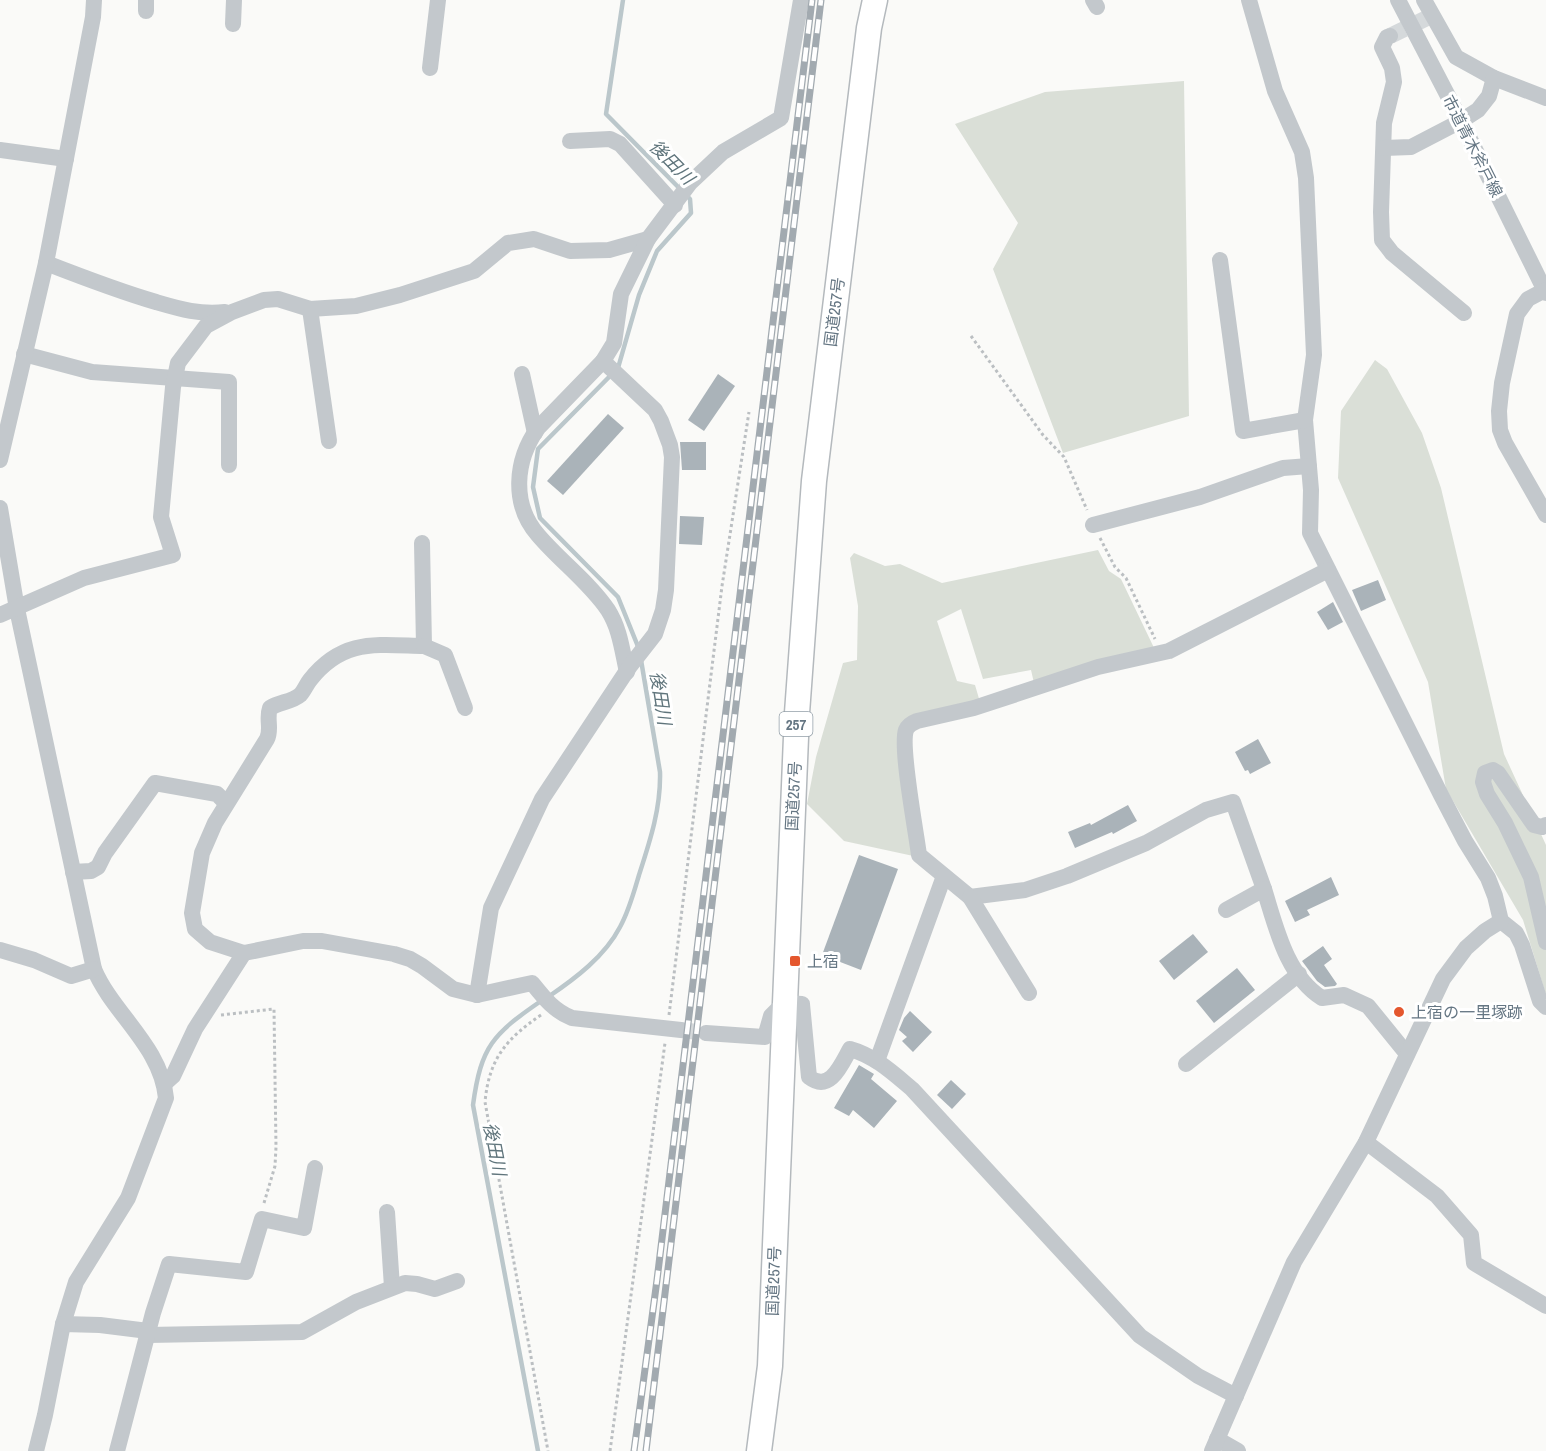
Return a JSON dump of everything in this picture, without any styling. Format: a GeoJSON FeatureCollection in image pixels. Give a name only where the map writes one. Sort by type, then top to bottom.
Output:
{"type":"FeatureCollection","features":[{"type":"Feature","properties":{"kind":"highway","name":"国道257号"},"geometry":{"type":"LineString","coordinates":[[759,1451],[770,1366],[797,713],[813,482],[867,39],[874,0]]}},
{"type":"Feature","properties":{"kind":"street"},"geometry":{"type":"LineString","coordinates":[[0,459],[46,263],[93,17],[94,0]]}},
{"type":"Feature","properties":{"kind":"street"},"geometry":{"type":"LineString","coordinates":[[233,24],[234,0]]}},
{"type":"Feature","properties":{"kind":"street"},"geometry":{"type":"LineString","coordinates":[[430,68],[438,0]]}},
{"type":"Feature","properties":{"kind":"street"},"geometry":{"type":"LineString","coordinates":[[628,669],[619,631],[608,610],[536,533],[525,513],[519,492],[519,472],[523,455],[535,433],[605,363],[614,344],[621,294],[648,239],[690,183],[723,152],[782,118],[801,0]]}},
{"type":"Feature","properties":{"kind":"street"},"geometry":{"type":"LineString","coordinates":[[1249,0],[1275,92],[1302,152],[1305,169],[1314,355],[1305,420],[1311,490],[1310,532],[1441,795],[1488,878],[1502,921],[1516,933],[1528,960],[1540,1001],[1546,1007]]}},
{"type":"Feature","properties":{"kind":"street","name":"市道青木斧戸線"},"geometry":{"type":"LineString","coordinates":[[1398,0],[1461,121],[1545,292]]}},
{"type":"Feature","properties":{"kind":"street"},"geometry":{"type":"LineString","coordinates":[[1428,11],[1456,57],[1494,78],[1546,98]]}},
{"type":"Feature","properties":{"kind":"street"},"geometry":{"type":"LineString","coordinates":[[1390,36],[1382,46],[1392,68],[1394,82],[1384,123],[1382,240],[1392,254],[1464,312]]}},
{"type":"Feature","properties":{"kind":"street"},"geometry":{"type":"LineString","coordinates":[[1384,148],[1411,147],[1461,121],[1478,110],[1489,96],[1494,78]]}},
{"type":"Feature","properties":{"kind":"street"},"geometry":{"type":"LineString","coordinates":[[570,141],[610,139],[620,144],[676,203]]}},
{"type":"Feature","properties":{"kind":"street"},"geometry":{"type":"LineString","coordinates":[[0,150],[66,159]]}},
{"type":"Feature","properties":{"kind":"street"},"geometry":{"type":"LineString","coordinates":[[0,615],[84,578],[173,555],[161,517],[175,377],[178,363],[206,326],[232,312],[264,300],[278,299],[310,309],[356,306],[400,295],[474,271],[508,243],[534,239],[570,251],[609,250],[648,239]]}},
{"type":"Feature","properties":{"kind":"street"},"geometry":{"type":"LineString","coordinates":[[1220,260],[1243,431],[1305,420]]}},
{"type":"Feature","properties":{"kind":"street"},"geometry":{"type":"LineString","coordinates":[[46,263],[115,290],[181,309],[207,314],[232,312]]}},
{"type":"Feature","properties":{"kind":"street"},"geometry":{"type":"LineString","coordinates":[[1545,292],[1528,299],[1517,314],[1502,383],[1499,411],[1500,430],[1505,443],[1540,489],[1546,515]]}},
{"type":"Feature","properties":{"kind":"street"},"geometry":{"type":"LineString","coordinates":[[310,309],[329,441]]}},
{"type":"Feature","properties":{"kind":"street"},"geometry":{"type":"LineString","coordinates":[[24,354],[92,372],[229,382],[229,465]]}},
{"type":"Feature","properties":{"kind":"street"},"geometry":{"type":"LineString","coordinates":[[477,995],[491,908],[542,799],[628,669],[654,634],[663,610],[666,590],[672,457],[665,430],[655,410],[605,363]]}},
{"type":"Feature","properties":{"kind":"street"},"geometry":{"type":"LineString","coordinates":[[522,374],[535,433]]}},
{"type":"Feature","properties":{"kind":"street"},"geometry":{"type":"LineString","coordinates":[[1093,525],[1200,497],[1283,468],[1309,466]]}},
{"type":"Feature","properties":{"kind":"street"},"geometry":{"type":"LineString","coordinates":[[0,508],[17,609],[94,969],[101,985],[152,1055],[164,1084],[166,1098],[128,1198],[76,1282],[63,1324],[36,1451]]}},
{"type":"Feature","properties":{"kind":"street"},"geometry":{"type":"LineString","coordinates":[[422,543],[424,646]]}},
{"type":"Feature","properties":{"kind":"street"},"geometry":{"type":"LineString","coordinates":[[1029,993],[970,897],[919,855],[906,762],[906,733],[911,723],[974,708],[1098,667],[1162,653],[1328,570]]}},
{"type":"Feature","properties":{"kind":"street"},"geometry":{"type":"LineString","coordinates":[[465,708],[444,654],[424,646],[371,645],[354,647],[327,664],[310,680],[299,696],[277,703],[270,708],[268,719],[270,731],[267,740],[226,803],[202,853],[192,913],[195,929],[210,942],[244,953],[303,941],[356,947],[410,959],[453,989],[477,995],[532,983],[552,1008],[572,1018],[674,1029]]}},
{"type":"Feature","properties":{"kind":"street"},"geometry":{"type":"LineString","coordinates":[[1546,825],[1542,827],[1534,825],[1498,773],[1493,770],[1485,773],[1483,782],[1487,794],[1505,823],[1531,877],[1546,942]]}},
{"type":"Feature","properties":{"kind":"street"},"geometry":{"type":"LineString","coordinates":[[74,872],[90,871],[98,867],[105,853],[155,783],[217,794],[226,803]]}},
{"type":"Feature","properties":{"kind":"street"},"geometry":{"type":"LineString","coordinates":[[970,897],[1025,890],[1067,876],[1146,843],[1206,810],[1233,802],[1289,959],[1299,974],[1322,998],[1344,995],[1368,1006],[1407,1054]]}},
{"type":"Feature","properties":{"kind":"street"},"geometry":{"type":"LineString","coordinates":[[877,1061],[944,876]]}},
{"type":"Feature","properties":{"kind":"street"},"geometry":{"type":"LineString","coordinates":[[1226,910],[1264,889]]}},
{"type":"Feature","properties":{"kind":"street"},"geometry":{"type":"LineString","coordinates":[[1238,1451],[1214,1445],[1294,1262],[1366,1142],[1443,979],[1466,948],[1485,931],[1502,921]]}},
{"type":"Feature","properties":{"kind":"street"},"geometry":{"type":"LineString","coordinates":[[0,950],[34,960],[71,976],[94,969]]}},
{"type":"Feature","properties":{"kind":"street"},"geometry":{"type":"LineString","coordinates":[[164,1084],[173,1076],[195,1029],[244,953]]}},
{"type":"Feature","properties":{"kind":"street"},"geometry":{"type":"LineString","coordinates":[[1185,1064],[1299,974]]}},
{"type":"Feature","properties":{"kind":"street"},"geometry":{"type":"LineString","coordinates":[[706,1033],[765,1037],[771,1016],[784,1003],[802,1004],[808,1077],[815,1082],[822,1083],[831,1079],[850,1049],[877,1061],[912,1089],[1140,1336],[1198,1376],[1236,1396]]}},
{"type":"Feature","properties":{"kind":"street"},"geometry":{"type":"LineString","coordinates":[[1366,1142],[1437,1196],[1471,1235],[1474,1263],[1546,1306]]}},
{"type":"Feature","properties":{"kind":"street"},"geometry":{"type":"LineString","coordinates":[[117,1451],[169,1264],[246,1272],[262,1219],[304,1228],[315,1168]]}},
{"type":"Feature","properties":{"kind":"street"},"geometry":{"type":"LineString","coordinates":[[387,1212],[392,1287]]}},
{"type":"Feature","properties":{"kind":"street"},"geometry":{"type":"LineString","coordinates":[[63,1324],[100,1325],[148,1333],[302,1332],[356,1302],[392,1287],[405,1283],[435,1289],[457,1281]]}},
{"type":"Feature","properties":{"kind":"path"},"geometry":{"type":"LineString","coordinates":[[971,336],[1043,435],[1064,457],[1110,560],[1126,578],[1162,653]]}},
{"type":"Feature","properties":{"kind":"path"},"geometry":{"type":"LineString","coordinates":[[610,1451],[674,1029],[722,586],[749,412]]}},
{"type":"Feature","properties":{"kind":"path"},"geometry":{"type":"LineString","coordinates":[[548,1451],[485,1102],[490,1071],[501,1051],[521,1029],[552,1008]]}},
{"type":"Feature","properties":{"kind":"path"},"geometry":{"type":"LineString","coordinates":[[205,1014],[210,1017],[274,1009],[275,1166],[264,1202],[262,1219]]}},
{"type":"Feature","properties":{"kind":"shaded area"},"geometry":{"type":"Polygon","coordinates":[[[1184,81],[1189,416],[1063,453],[993,269],[1018,223],[955,124],[1045,92],[1184,81]]]}},
{"type":"Feature","properties":{"kind":"shaded area"},"geometry":{"type":"Polygon","coordinates":[[[1375,360],[1387,369],[1422,433],[1441,488],[1504,754],[1546,845],[1546,995],[1523,920],[1446,789],[1428,682],[1338,478],[1341,411],[1375,360]]]}},
{"type":"Feature","properties":{"kind":"shaded area"},"geometry":{"type":"Polygon","coordinates":[[[1098,550],[1109,571],[1121,579],[1156,652],[1034,683],[1031,670],[983,679],[961,609],[937,621],[957,681],[975,685],[980,702],[901,726],[918,857],[844,841],[807,804],[816,757],[843,663],[857,660],[858,606],[850,558],[854,553],[885,566],[900,564],[942,583],[1098,550]]]}},
{"type":"Feature","properties":{"kind":"building"},"geometry":{"type":"Polygon","coordinates":[[[718,374],[735,386],[704,431],[688,420],[718,374]]]}},
{"type":"Feature","properties":{"kind":"building"},"geometry":{"type":"Polygon","coordinates":[[[608,414],[624,428],[563,495],[547,481],[608,414]]]}},
{"type":"Feature","properties":{"kind":"building"},"geometry":{"type":"Polygon","coordinates":[[[680,442],[706,442],[706,470],[682,470],[680,442]]]}},
{"type":"Feature","properties":{"kind":"building"},"geometry":{"type":"Polygon","coordinates":[[[680,516],[704,517],[702,545],[679,544],[680,516]]]}},
{"type":"Feature","properties":{"kind":"building"},"geometry":{"type":"Polygon","coordinates":[[[1378,580],[1386,600],[1361,611],[1352,590],[1378,580]]]}},
{"type":"Feature","properties":{"kind":"building"},"geometry":{"type":"Polygon","coordinates":[[[1333,602],[1343,622],[1328,630],[1317,612],[1333,602]]]}},
{"type":"Feature","properties":{"kind":"building"},"geometry":{"type":"Polygon","coordinates":[[[1258,739],[1271,763],[1250,774],[1248,770],[1245,771],[1235,752],[1258,739]]]}},
{"type":"Feature","properties":{"kind":"building"},"geometry":{"type":"Polygon","coordinates":[[[1128,805],[1137,821],[1113,834],[1112,832],[1075,848],[1068,832],[1090,823],[1091,825],[1128,805]]]}},
{"type":"Feature","properties":{"kind":"building"},"geometry":{"type":"Polygon","coordinates":[[[859,855],[898,869],[861,970],[822,955],[859,855]]]}},
{"type":"Feature","properties":{"kind":"building"},"geometry":{"type":"Polygon","coordinates":[[[1331,877],[1339,895],[1307,910],[1310,915],[1295,922],[1285,901],[1331,877]]]}},
{"type":"Feature","properties":{"kind":"building"},"geometry":{"type":"Polygon","coordinates":[[[1193,934],[1208,952],[1174,980],[1159,961],[1193,934]]]}},
{"type":"Feature","properties":{"kind":"building"},"geometry":{"type":"Polygon","coordinates":[[[1323,946],[1332,959],[1324,965],[1337,984],[1335,986],[1325,987],[1317,981],[1302,961],[1323,946]]]}},
{"type":"Feature","properties":{"kind":"building"},"geometry":{"type":"Polygon","coordinates":[[[1237,968],[1255,990],[1214,1023],[1196,1001],[1237,968]]]}},
{"type":"Feature","properties":{"kind":"building"},"geometry":{"type":"Polygon","coordinates":[[[910,1011],[932,1032],[913,1052],[902,1041],[907,1037],[899,1030],[910,1011]]]}},
{"type":"Feature","properties":{"kind":"building"},"geometry":{"type":"Polygon","coordinates":[[[859,1065],[874,1074],[871,1079],[897,1101],[874,1128],[853,1110],[849,1116],[834,1108],[859,1065]]]}},
{"type":"Feature","properties":{"kind":"building"},"geometry":{"type":"Polygon","coordinates":[[[951,1080],[966,1094],[952,1109],[937,1095],[951,1080]]]}},
{"type":"Feature","properties":{"kind":"waterway","name":"後田川"},"geometry":{"type":"LineString","coordinates":[[618,368],[639,295],[657,251],[691,213],[690,199],[606,114],[623,0]]}},
{"type":"Feature","properties":{"kind":"waterway","name":"後田川"},"geometry":{"type":"LineString","coordinates":[[612,374],[538,449],[533,487],[540,518],[618,597],[639,649]]}},
{"type":"Feature","properties":{"kind":"waterway","name":"後田川"},"geometry":{"type":"LineString","coordinates":[[548,997],[589,966],[614,938],[629,908],[651,837],[659,798],[660,772],[641,660]]}},
{"type":"Feature","properties":{"kind":"waterway","name":"後田川"},"geometry":{"type":"LineString","coordinates":[[538,1451],[473,1105],[480,1068],[492,1043],[511,1023],[541,1001]]}},
{"type":"Feature","properties":{"kind":"tunnel"},"geometry":{"type":"LineString","coordinates":[[1390,36],[1427,18]]}},
{"type":"Feature","properties":{"kind":"tunnel"},"geometry":{"type":"LineString","coordinates":[[681,1030],[706,1033]]}},
{"type":"Feature","properties":{"kind":"railway"},"geometry":{"type":"LineString","coordinates":[[634,1451],[657,1280],[812,0]]}},
{"type":"Feature","properties":{"kind":"railway"},"geometry":{"type":"LineString","coordinates":[[646,1451],[821,0]]}},
{"type":"Feature","properties":{"kind":"place","name":"上宿"},"geometry":{"type":"Point","coordinates":[795,961]}},
{"type":"Feature","properties":{"kind":"place","name":"上宿の一里塚跡"},"geometry":{"type":"Point","coordinates":[1399,1012]}}]}
